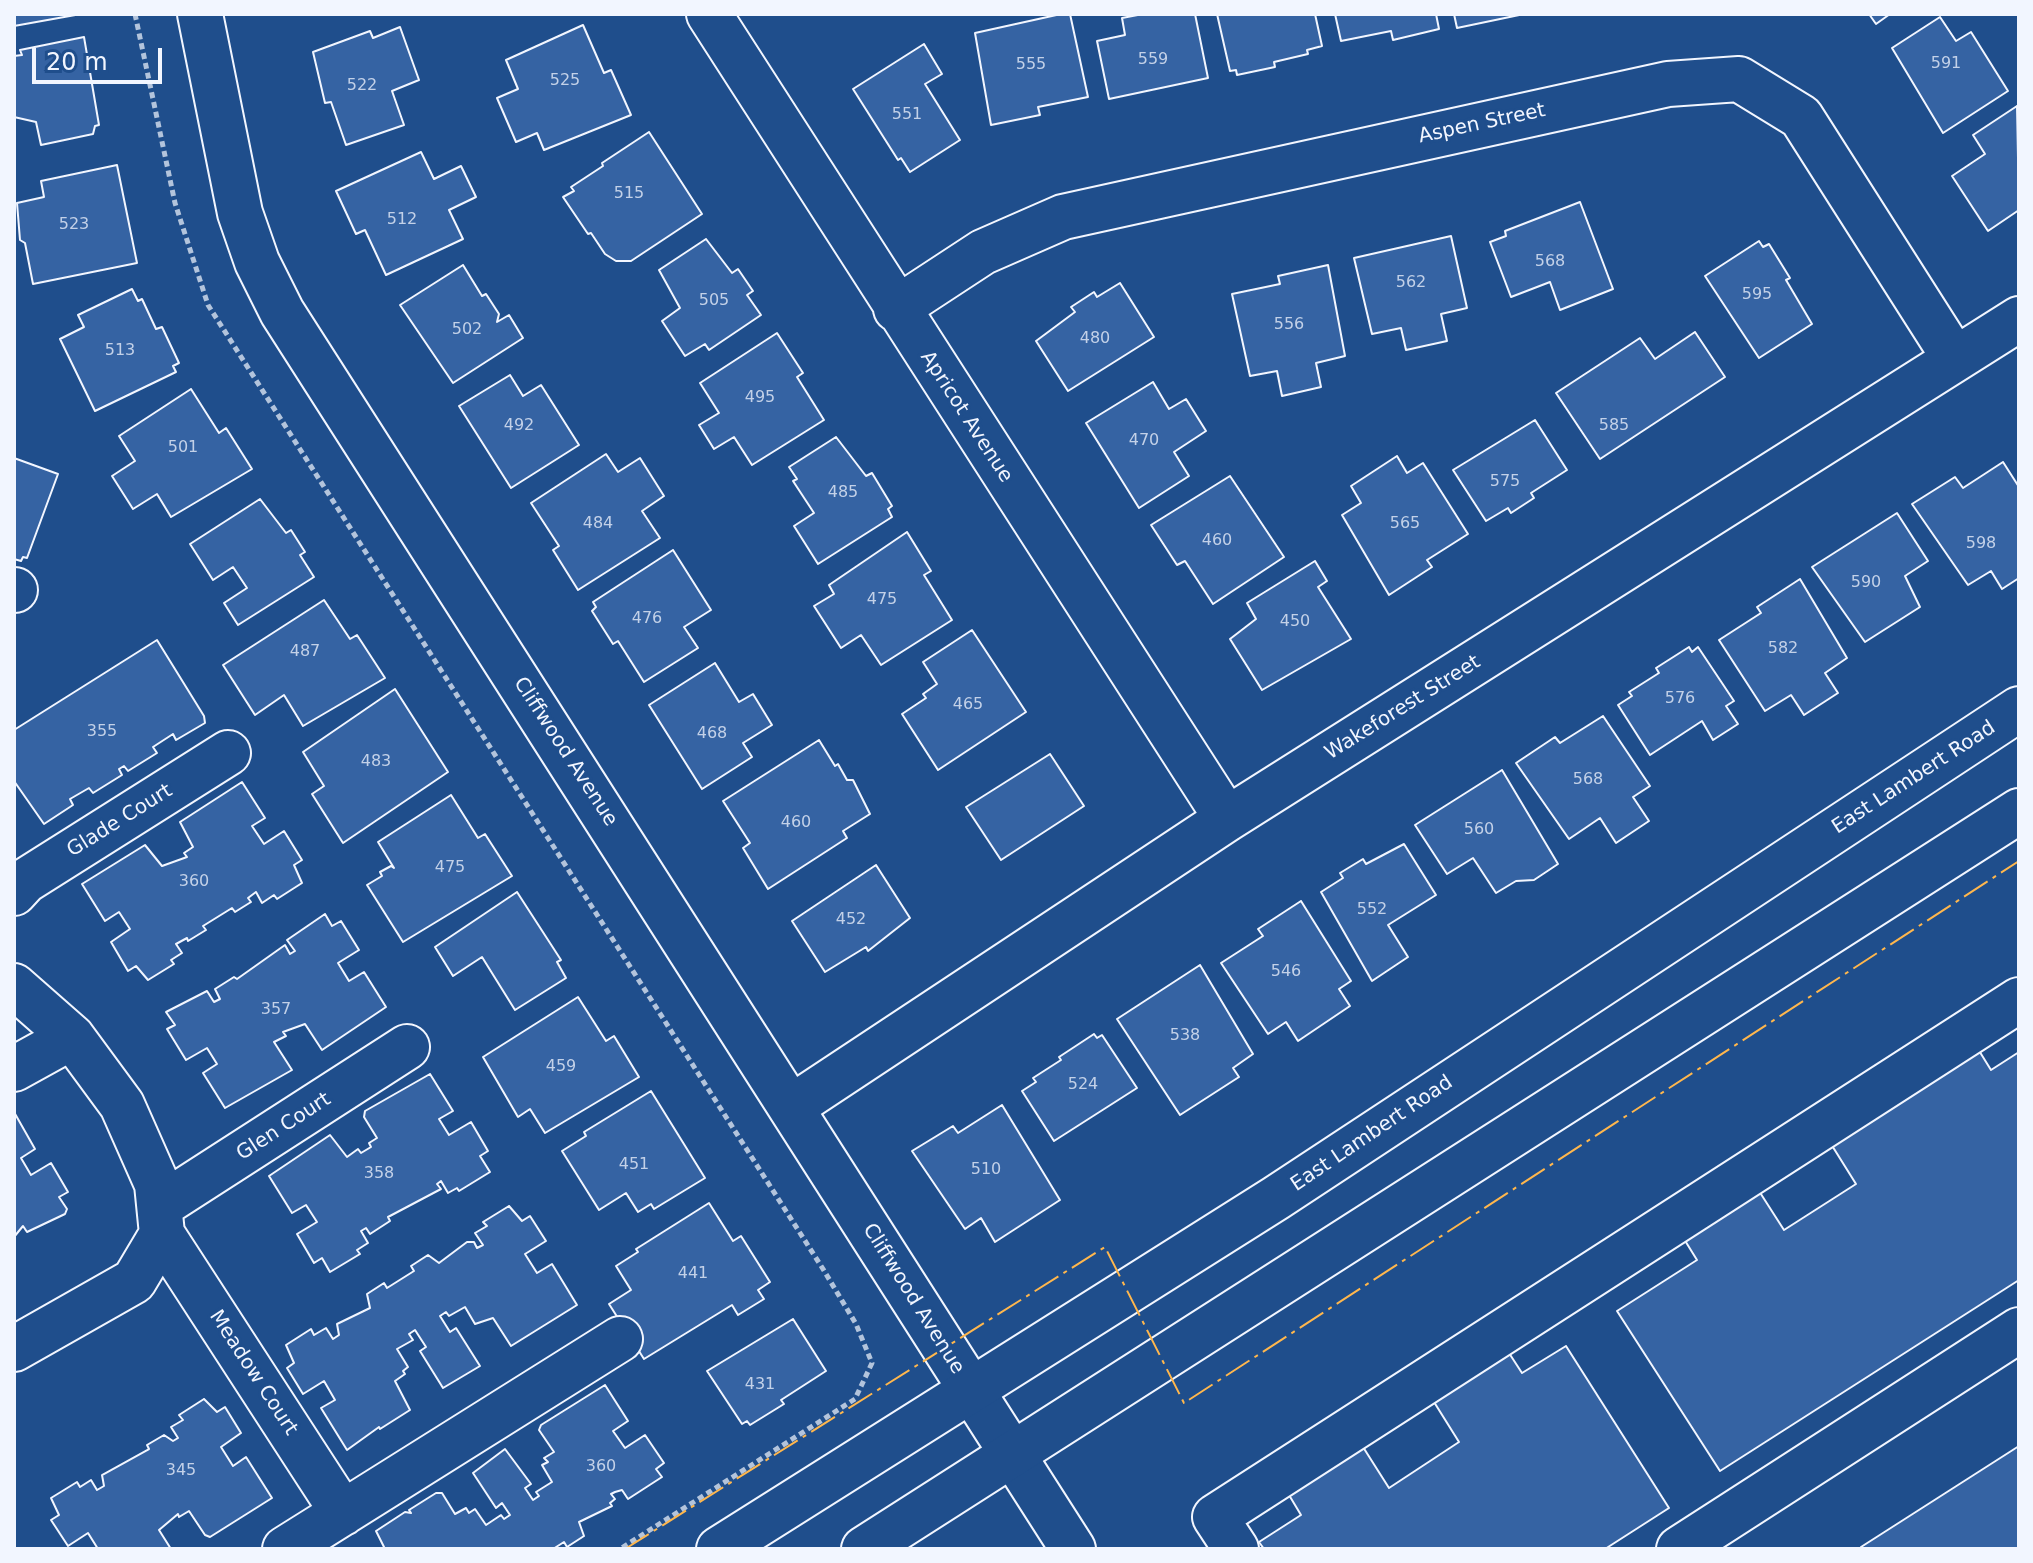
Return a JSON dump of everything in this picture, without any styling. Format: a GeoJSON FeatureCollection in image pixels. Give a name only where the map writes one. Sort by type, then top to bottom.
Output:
{"type":"FeatureCollection","features":[{"type":"Feature","properties":{"kind":"street","name":"Cliffwood Avenue"},"geometry":{"type":"LineString","coordinates":[[200,14],[240,213],[257,262],[282,312],[793,1106],[969,1389],[1073,1549]]}},
{"type":"Feature","properties":{"kind":"street","name":"Apricot Avenue"},"geometry":{"type":"LineString","coordinates":[[709,14],[1227,819]]}},
{"type":"Feature","properties":{"kind":"street","name":"Aspen Street"},"geometry":{"type":"LineString","coordinates":[[896,309],[983,252],[1063,217],[1668,84],[1739,79],[1801,117],[1955,359]]}},
{"type":"Feature","properties":{"kind":"street","name":"Wakeforest Street"},"geometry":{"type":"LineString","coordinates":[[793,1106],[1227,819],[2019,319]]}},
{"type":"Feature","properties":{"kind":"street","name":"East Lambert Road"},"geometry":{"type":"LineString","coordinates":[[719,1549],[1276,1198],[2019,709]]}},
{"type":"Feature","properties":{"kind":"street","name":"Glade Court"},"geometry":{"type":"LineString","coordinates":[[14,893],[25,881],[228,753]]}},
{"type":"Feature","properties":{"kind":"street"},"geometry":{"type":"LineString","coordinates":[[864,1549],[2019,811]]}},
{"type":"Feature","properties":{"kind":"street","name":"Meadow Court"},"geometry":{"type":"LineString","coordinates":[[14,986],[72,1037],[122,1105],[157,1184],[161,1220],[343,1513]]}},
{"type":"Feature","properties":{"kind":"street"},"geometry":{"type":"LineString","coordinates":[[1236,1549],[1215,1517],[2019,1000]]}},
{"type":"Feature","properties":{"kind":"street"},"geometry":{"type":"LineString","coordinates":[[14,1069],[72,1037]]}},
{"type":"Feature","properties":{"kind":"street","name":"Glen Court"},"geometry":{"type":"LineString","coordinates":[[161,1220],[407,1047]]}},
{"type":"Feature","properties":{"kind":"street"},"geometry":{"type":"LineString","coordinates":[[14,1349],[134,1281],[161,1220]]}},
{"type":"Feature","properties":{"kind":"street"},"geometry":{"type":"LineString","coordinates":[[1685,1547],[2019,1330]]}},
{"type":"Feature","properties":{"kind":"street"},"geometry":{"type":"LineString","coordinates":[[285,1549],[620,1339]]}},
{"type":"Feature","properties":{"kind":"path"},"geometry":{"type":"LineString","coordinates":[[135,14],[175,203],[208,305],[815,1256],[856,1324],[872,1363],[855,1399],[620,1549]]}},
{"type":"Feature","properties":{"kind":"building"},"geometry":{"type":"Polygon","coordinates":[[[14,14],[81,14],[14,26],[14,14]]]}},
{"type":"Feature","properties":{"kind":"building"},"geometry":{"type":"Polygon","coordinates":[[[1070,14],[1088,97],[1038,107],[1040,115],[991,125],[975,33],[1070,14]]]}},
{"type":"Feature","properties":{"kind":"building"},"geometry":{"type":"Polygon","coordinates":[[[1143,14],[1195,14],[1208,78],[1109,99],[1097,41],[1125,35],[1122,18],[1143,14]]]}},
{"type":"Feature","properties":{"kind":"building"},"geometry":{"type":"Polygon","coordinates":[[[1217,14],[1315,14],[1322,46],[1307,50],[1308,54],[1274,62],[1275,67],[1237,75],[1236,70],[1230,71],[1217,14]]]}},
{"type":"Feature","properties":{"kind":"building"},"geometry":{"type":"Polygon","coordinates":[[[1335,14],[1436,14],[1439,29],[1393,40],[1391,31],[1341,41],[1335,14]]]}},
{"type":"Feature","properties":{"kind":"building"},"geometry":{"type":"Polygon","coordinates":[[[1454,14],[1524,14],[1457,28],[1454,14]]]}},
{"type":"Feature","properties":{"kind":"building"},"geometry":{"type":"Polygon","coordinates":[[[1869,14],[1890,14],[1876,24],[1869,14]]]}},
{"type":"Feature","properties":{"kind":"building"},"geometry":{"type":"Polygon","coordinates":[[[1940,17],[1956,41],[1971,32],[2008,91],[1943,133],[1892,48],[1940,17]]]}},
{"type":"Feature","properties":{"kind":"building"},"geometry":{"type":"Polygon","coordinates":[[[583,25],[604,73],[611,70],[631,115],[544,150],[537,133],[516,142],[497,98],[518,89],[506,60],[583,25]]]}},
{"type":"Feature","properties":{"kind":"building"},"geometry":{"type":"Polygon","coordinates":[[[400,27],[419,80],[392,91],[404,125],[346,145],[331,102],[325,103],[313,52],[370,31],[373,38],[400,27]]]}},
{"type":"Feature","properties":{"kind":"building"},"geometry":{"type":"Polygon","coordinates":[[[84,37],[99,125],[95,126],[93,134],[41,145],[36,122],[14,117],[14,56],[22,55],[20,50],[84,37]]]}},
{"type":"Feature","properties":{"kind":"building"},"geometry":{"type":"Polygon","coordinates":[[[924,44],[942,74],[925,84],[960,140],[910,172],[901,158],[898,160],[853,89],[924,44]]]}},
{"type":"Feature","properties":{"kind":"building"},"geometry":{"type":"Polygon","coordinates":[[[2017,106],[2019,210],[1988,231],[1952,176],[1985,154],[1973,135],[2017,106]]]}},
{"type":"Feature","properties":{"kind":"building"},"geometry":{"type":"Polygon","coordinates":[[[649,132],[702,214],[631,261],[616,261],[605,254],[591,233],[588,234],[563,197],[574,191],[571,187],[603,166],[602,163],[649,132]]]}},
{"type":"Feature","properties":{"kind":"building"},"geometry":{"type":"Polygon","coordinates":[[[421,152],[434,179],[461,166],[476,197],[449,210],[463,239],[386,275],[365,230],[356,234],[336,191],[421,152]]]}},
{"type":"Feature","properties":{"kind":"building"},"geometry":{"type":"Polygon","coordinates":[[[117,165],[137,263],[33,284],[25,243],[20,240],[17,203],[44,197],[41,181],[117,165]]]}},
{"type":"Feature","properties":{"kind":"building"},"geometry":{"type":"Polygon","coordinates":[[[1580,202],[1613,289],[1560,310],[1550,282],[1511,297],[1490,242],[1506,236],[1505,231],[1580,202]]]}},
{"type":"Feature","properties":{"kind":"building"},"geometry":{"type":"Polygon","coordinates":[[[1451,236],[1467,308],[1441,314],[1447,341],[1406,350],[1401,328],[1372,334],[1354,258],[1451,236]]]}},
{"type":"Feature","properties":{"kind":"building"},"geometry":{"type":"Polygon","coordinates":[[[706,239],[732,273],[738,269],[753,291],[747,295],[761,315],[709,350],[705,344],[685,356],[662,321],[680,308],[659,270],[706,239]]]}},
{"type":"Feature","properties":{"kind":"building"},"geometry":{"type":"Polygon","coordinates":[[[1759,241],[1763,247],[1769,244],[1790,278],[1786,280],[1812,324],[1759,358],[1705,276],[1759,241]]]}},
{"type":"Feature","properties":{"kind":"building"},"geometry":{"type":"Polygon","coordinates":[[[463,265],[482,296],[486,294],[499,314],[497,322],[509,315],[523,338],[453,383],[400,305],[463,265]]]}},
{"type":"Feature","properties":{"kind":"building"},"geometry":{"type":"Polygon","coordinates":[[[1328,265],[1345,356],[1316,363],[1321,387],[1282,396],[1277,371],[1250,376],[1232,294],[1280,284],[1278,276],[1328,265]]]}},
{"type":"Feature","properties":{"kind":"building"},"geometry":{"type":"Polygon","coordinates":[[[1120,283],[1154,337],[1068,391],[1036,341],[1075,312],[1071,307],[1094,292],[1097,297],[1120,283]]]}},
{"type":"Feature","properties":{"kind":"building"},"geometry":{"type":"Polygon","coordinates":[[[132,289],[138,301],[142,299],[156,329],[162,327],[179,363],[173,366],[176,372],[95,411],[60,339],[84,327],[78,315],[132,289]]]}},
{"type":"Feature","properties":{"kind":"building"},"geometry":{"type":"Polygon","coordinates":[[[1695,332],[1725,377],[1600,459],[1556,393],[1640,338],[1655,359],[1695,332]]]}},
{"type":"Feature","properties":{"kind":"building"},"geometry":{"type":"Polygon","coordinates":[[[777,333],[803,373],[797,377],[824,420],[752,465],[734,437],[714,449],[699,425],[719,413],[700,383],[777,333]]]}},
{"type":"Feature","properties":{"kind":"building"},"geometry":{"type":"Polygon","coordinates":[[[510,375],[523,396],[541,385],[579,445],[511,488],[459,406],[510,375]]]}},
{"type":"Feature","properties":{"kind":"building"},"geometry":{"type":"Polygon","coordinates":[[[1153,382],[1169,409],[1186,399],[1206,431],[1174,452],[1189,476],[1139,508],[1086,423],[1153,382]]]}},
{"type":"Feature","properties":{"kind":"building"},"geometry":{"type":"Polygon","coordinates":[[[191,389],[219,433],[226,428],[252,469],[171,517],[157,494],[133,509],[112,476],[135,461],[119,436],[191,389]]]}},
{"type":"Feature","properties":{"kind":"building"},"geometry":{"type":"Polygon","coordinates":[[[1535,420],[1567,470],[1531,493],[1534,498],[1511,513],[1508,508],[1486,521],[1453,470],[1535,420]]]}},
{"type":"Feature","properties":{"kind":"building"},"geometry":{"type":"Polygon","coordinates":[[[836,437],[866,476],[872,473],[892,506],[888,509],[892,517],[818,564],[794,526],[814,513],[793,481],[797,479],[789,467],[836,437]]]}},
{"type":"Feature","properties":{"kind":"building"},"geometry":{"type":"Polygon","coordinates":[[[606,454],[618,472],[640,458],[664,496],[642,511],[660,538],[578,590],[553,550],[559,546],[531,503],[606,454]]]}},
{"type":"Feature","properties":{"kind":"building"},"geometry":{"type":"Polygon","coordinates":[[[1397,456],[1407,473],[1423,463],[1468,534],[1427,560],[1432,567],[1389,595],[1342,515],[1361,503],[1351,486],[1397,456]]]}},
{"type":"Feature","properties":{"kind":"building"},"geometry":{"type":"Polygon","coordinates":[[[14,458],[58,474],[27,558],[23,557],[21,561],[14,559],[14,458]]]}},
{"type":"Feature","properties":{"kind":"building"},"geometry":{"type":"Polygon","coordinates":[[[2003,462],[2019,487],[2019,578],[2002,589],[1991,571],[1968,585],[1912,504],[1955,477],[1963,488],[2003,462]]]}},
{"type":"Feature","properties":{"kind":"building"},"geometry":{"type":"Polygon","coordinates":[[[1230,476],[1284,557],[1213,604],[1185,561],[1177,565],[1151,525],[1230,476]]]}},
{"type":"Feature","properties":{"kind":"building"},"geometry":{"type":"Polygon","coordinates":[[[260,499],[286,533],[291,530],[305,552],[300,555],[314,577],[238,625],[224,603],[247,588],[233,567],[213,580],[190,544],[260,499]]]}},
{"type":"Feature","properties":{"kind":"building"},"geometry":{"type":"Polygon","coordinates":[[[1897,513],[1928,561],[1905,576],[1920,607],[1865,642],[1812,567],[1897,513]]]}},
{"type":"Feature","properties":{"kind":"building"},"geometry":{"type":"Polygon","coordinates":[[[907,532],[931,571],[924,575],[952,620],[881,665],[861,635],[841,648],[814,606],[834,594],[829,585],[907,532]]]}},
{"type":"Feature","properties":{"kind":"building"},"geometry":{"type":"Polygon","coordinates":[[[673,550],[711,610],[684,627],[698,648],[644,682],[618,641],[613,644],[592,611],[596,607],[593,602],[673,550]]]}},
{"type":"Feature","properties":{"kind":"building"},"geometry":{"type":"Polygon","coordinates":[[[1315,561],[1327,581],[1318,587],[1351,639],[1262,690],[1230,639],[1256,619],[1247,603],[1315,561]]]}},
{"type":"Feature","properties":{"kind":"building"},"geometry":{"type":"Polygon","coordinates":[[[1800,579],[1847,658],[1825,673],[1838,693],[1804,715],[1791,695],[1765,711],[1719,640],[1761,613],[1757,607],[1800,579]]]}},
{"type":"Feature","properties":{"kind":"building"},"geometry":{"type":"Polygon","coordinates":[[[324,600],[350,639],[357,635],[385,678],[303,726],[284,695],[255,715],[223,665],[324,600]]]}},
{"type":"Feature","properties":{"kind":"building"},"geometry":{"type":"Polygon","coordinates":[[[972,630],[1026,712],[938,770],[902,714],[926,698],[923,694],[937,684],[923,662],[972,630]]]}},
{"type":"Feature","properties":{"kind":"building"},"geometry":{"type":"Polygon","coordinates":[[[157,640],[204,716],[205,723],[176,740],[173,734],[153,747],[157,753],[128,771],[124,766],[119,769],[122,775],[93,793],[89,788],[70,799],[73,805],[44,824],[14,781],[14,730],[157,640]]]}},
{"type":"Feature","properties":{"kind":"building"},"geometry":{"type":"Polygon","coordinates":[[[1689,647],[1692,652],[1698,647],[1734,701],[1726,706],[1738,724],[1713,740],[1702,721],[1650,755],[1618,705],[1632,696],[1629,692],[1659,673],[1656,668],[1689,647]]]}},
{"type":"Feature","properties":{"kind":"building"},"geometry":{"type":"Polygon","coordinates":[[[715,663],[739,702],[753,694],[772,725],[743,743],[752,757],[702,789],[649,705],[715,663]]]}},
{"type":"Feature","properties":{"kind":"building"},"geometry":{"type":"Polygon","coordinates":[[[395,689],[448,772],[343,843],[312,794],[324,786],[303,752],[395,689]]]}},
{"type":"Feature","properties":{"kind":"building"},"geometry":{"type":"Polygon","coordinates":[[[1603,716],[1650,786],[1633,797],[1649,821],[1616,843],[1600,818],[1569,839],[1516,763],[1555,737],[1560,743],[1603,716]]]}},
{"type":"Feature","properties":{"kind":"building"},"geometry":{"type":"Polygon","coordinates":[[[819,740],[835,766],[838,764],[847,780],[853,780],[870,814],[843,831],[847,838],[768,889],[743,848],[750,843],[723,801],[819,740]]]}},
{"type":"Feature","properties":{"kind":"building"},"geometry":{"type":"Polygon","coordinates":[[[1050,754],[1084,806],[1001,860],[966,807],[1050,754]]]}},
{"type":"Feature","properties":{"kind":"building"},"geometry":{"type":"Polygon","coordinates":[[[1502,770],[1558,864],[1534,880],[1516,881],[1496,893],[1473,858],[1447,874],[1415,825],[1502,770]]]}},
{"type":"Feature","properties":{"kind":"building"},"geometry":{"type":"Polygon","coordinates":[[[242,782],[265,818],[252,826],[264,844],[284,831],[302,860],[294,865],[302,883],[277,899],[274,895],[262,903],[256,892],[248,898],[251,902],[235,912],[232,908],[203,926],[206,930],[176,944],[182,953],[171,960],[174,964],[148,980],[136,966],[128,971],[111,942],[130,929],[119,912],[105,921],[82,884],[145,845],[162,866],[187,857],[184,853],[193,847],[180,822],[242,782]]]}},
{"type":"Feature","properties":{"kind":"building"},"geometry":{"type":"Polygon","coordinates":[[[451,795],[478,838],[485,834],[512,876],[403,942],[367,885],[382,876],[380,872],[391,866],[394,868],[378,842],[451,795]]]}},
{"type":"Feature","properties":{"kind":"building"},"geometry":{"type":"Polygon","coordinates":[[[1404,844],[1436,895],[1388,925],[1408,957],[1372,981],[1321,892],[1343,878],[1340,873],[1363,859],[1366,864],[1404,844]]]}},
{"type":"Feature","properties":{"kind":"building"},"geometry":{"type":"Polygon","coordinates":[[[876,865],[910,918],[868,951],[866,947],[825,972],[792,921],[876,865]]]}},
{"type":"Feature","properties":{"kind":"building"},"geometry":{"type":"Polygon","coordinates":[[[517,892],[561,960],[557,962],[566,978],[515,1010],[482,957],[453,976],[435,947],[517,892]]]}},
{"type":"Feature","properties":{"kind":"building"},"geometry":{"type":"Polygon","coordinates":[[[1301,901],[1351,981],[1339,989],[1350,1006],[1298,1041],[1286,1022],[1268,1034],[1221,963],[1263,936],[1258,929],[1301,901]]]}},
{"type":"Feature","properties":{"kind":"building"},"geometry":{"type":"Polygon","coordinates":[[[325,914],[332,926],[341,921],[359,950],[338,963],[349,981],[364,972],[386,1007],[322,1050],[305,1024],[283,1032],[286,1036],[274,1042],[292,1070],[225,1108],[203,1073],[217,1064],[207,1048],[186,1060],[167,1029],[175,1025],[166,1012],[207,991],[214,1002],[220,999],[215,989],[234,977],[237,979],[285,945],[290,954],[295,951],[287,940],[325,914]]]}},
{"type":"Feature","properties":{"kind":"building"},"geometry":{"type":"Polygon","coordinates":[[[1200,965],[1253,1054],[1233,1068],[1239,1077],[1180,1115],[1117,1019],[1200,965]]]}},
{"type":"Feature","properties":{"kind":"building"},"geometry":{"type":"Polygon","coordinates":[[[578,997],[606,1041],[614,1036],[639,1077],[545,1133],[530,1109],[518,1117],[483,1057],[578,997]]]}},
{"type":"Feature","properties":{"kind":"building"},"geometry":{"type":"Polygon","coordinates":[[[1094,1034],[1097,1038],[1102,1035],[1137,1088],[1054,1141],[1022,1091],[1036,1082],[1033,1078],[1061,1060],[1059,1057],[1094,1034]]]}},
{"type":"Feature","properties":{"kind":"building"},"geometry":{"type":"Polygon","coordinates":[[[1978,1049],[1991,1070],[2019,1052],[2019,1280],[1720,1471],[1617,1311],[1697,1260],[1684,1239],[1759,1191],[1784,1230],[1856,1184],[1831,1144],[1978,1049]]]}},
{"type":"Feature","properties":{"kind":"building"},"geometry":{"type":"Polygon","coordinates":[[[430,1074],[453,1111],[439,1119],[449,1135],[471,1122],[488,1151],[480,1156],[490,1172],[459,1191],[457,1188],[448,1193],[441,1181],[437,1184],[441,1189],[388,1217],[390,1221],[370,1234],[366,1228],[361,1231],[368,1243],[357,1250],[360,1254],[330,1272],[322,1258],[314,1263],[297,1234],[317,1222],[306,1205],[292,1213],[269,1176],[330,1135],[347,1157],[358,1149],[361,1153],[371,1147],[369,1143],[377,1138],[364,1117],[365,1111],[430,1074]]]}},
{"type":"Feature","properties":{"kind":"building"},"geometry":{"type":"Polygon","coordinates":[[[651,1091],[705,1178],[654,1209],[651,1204],[638,1212],[626,1193],[599,1210],[562,1151],[586,1136],[584,1132],[651,1091]]]}},
{"type":"Feature","properties":{"kind":"building"},"geometry":{"type":"Polygon","coordinates":[[[1002,1105],[1060,1200],[995,1242],[981,1218],[965,1229],[912,1151],[953,1126],[958,1133],[1002,1105]]]}},
{"type":"Feature","properties":{"kind":"building"},"geometry":{"type":"Polygon","coordinates":[[[14,1112],[35,1149],[21,1158],[31,1175],[51,1163],[68,1192],[59,1197],[67,1209],[65,1214],[27,1232],[23,1226],[14,1237],[14,1112]]]}},
{"type":"Feature","properties":{"kind":"building"},"geometry":{"type":"Polygon","coordinates":[[[709,1203],[733,1241],[741,1236],[770,1282],[758,1290],[764,1299],[738,1315],[732,1305],[644,1359],[609,1304],[631,1290],[616,1266],[638,1252],[636,1249],[709,1203]]]}},
{"type":"Feature","properties":{"kind":"building"},"geometry":{"type":"Polygon","coordinates":[[[509,1206],[522,1221],[530,1216],[546,1241],[525,1254],[537,1273],[552,1264],[577,1305],[511,1346],[493,1318],[475,1324],[465,1307],[449,1316],[446,1312],[440,1316],[450,1332],[456,1328],[480,1366],[443,1388],[420,1351],[426,1347],[415,1330],[409,1334],[413,1340],[397,1349],[408,1367],[403,1371],[405,1374],[395,1381],[410,1410],[347,1450],[321,1408],[335,1400],[324,1381],[303,1394],[287,1368],[294,1363],[286,1345],[311,1329],[314,1335],[326,1328],[333,1339],[339,1335],[337,1324],[370,1308],[367,1294],[384,1283],[387,1288],[414,1271],[411,1266],[428,1255],[439,1263],[467,1242],[474,1242],[477,1248],[483,1245],[475,1233],[487,1226],[483,1222],[509,1206]]]}},
{"type":"Feature","properties":{"kind":"building"},"geometry":{"type":"Polygon","coordinates":[[[793,1319],[826,1371],[781,1400],[784,1404],[750,1425],[747,1421],[742,1424],[707,1371],[793,1319]]]}},
{"type":"Feature","properties":{"kind":"building"},"geometry":{"type":"Polygon","coordinates":[[[1566,1346],[1669,1508],[1605,1549],[1264,1549],[1259,1542],[1301,1515],[1289,1495],[1363,1447],[1389,1488],[1459,1442],[1434,1402],[1509,1353],[1522,1373],[1566,1346]]]}},
{"type":"Feature","properties":{"kind":"building"},"geometry":{"type":"Polygon","coordinates":[[[605,1385],[628,1421],[613,1431],[625,1448],[645,1435],[664,1463],[656,1469],[662,1477],[628,1499],[622,1490],[611,1494],[615,1499],[610,1503],[612,1506],[579,1522],[584,1536],[567,1547],[564,1542],[553,1549],[385,1549],[376,1531],[405,1512],[411,1513],[409,1510],[436,1493],[442,1493],[455,1514],[466,1508],[469,1513],[475,1509],[486,1525],[501,1515],[504,1519],[510,1515],[502,1503],[496,1508],[473,1473],[505,1449],[531,1484],[525,1488],[533,1500],[539,1496],[536,1492],[552,1482],[542,1465],[548,1462],[544,1458],[554,1452],[539,1430],[541,1425],[605,1385]]]}},
{"type":"Feature","properties":{"kind":"building"},"geometry":{"type":"Polygon","coordinates":[[[204,1399],[217,1412],[225,1407],[241,1433],[221,1447],[233,1466],[246,1457],[272,1498],[210,1537],[205,1535],[189,1511],[179,1517],[178,1514],[159,1530],[171,1549],[98,1549],[88,1533],[68,1546],[51,1520],[59,1515],[51,1498],[77,1482],[80,1487],[91,1480],[97,1490],[104,1486],[102,1475],[149,1449],[147,1445],[164,1435],[173,1441],[178,1438],[171,1427],[183,1420],[179,1415],[204,1399]]]}},
{"type":"Feature","properties":{"kind":"building"},"geometry":{"type":"Polygon","coordinates":[[[2019,1446],[2019,1549],[1862,1549],[1861,1547],[2019,1446]]]}},
{"type":"Feature","properties":{"kind":"power"},"geometry":{"type":"LineString","coordinates":[[625,1549],[1105,1247],[1184,1403],[2019,861]]}}]}
